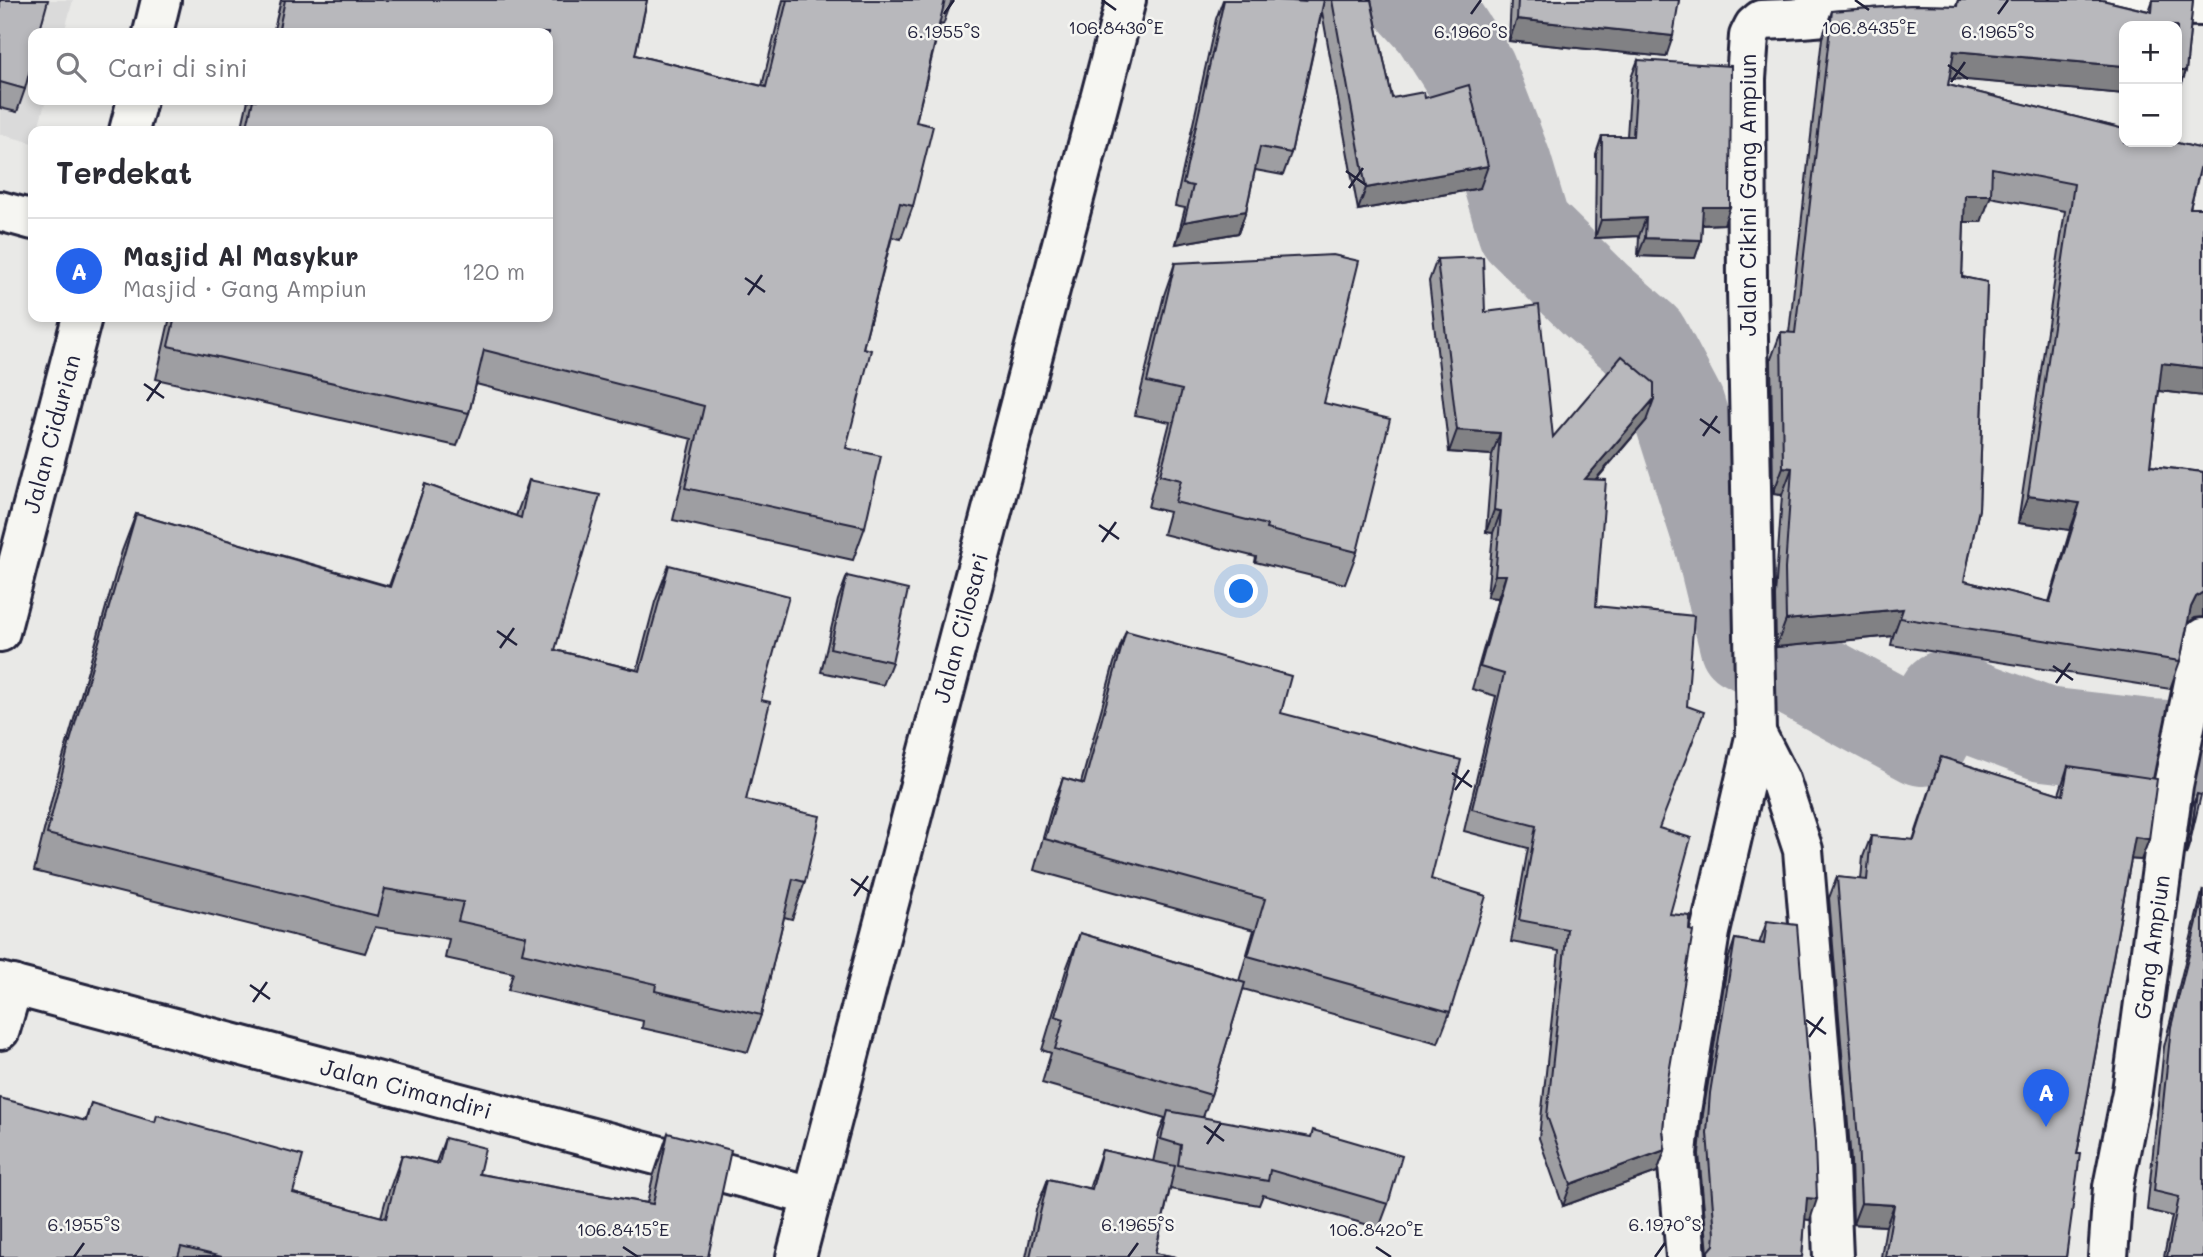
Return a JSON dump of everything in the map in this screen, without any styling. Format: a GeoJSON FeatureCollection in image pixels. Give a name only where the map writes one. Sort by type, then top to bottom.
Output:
{"type":"FeatureCollection","features":[{"type":"Feature","properties":{"kind":"street"},"geometry":{"type":"LineString","coordinates":[[154,28],[162,0]]}},
{"type":"Feature","properties":{"kind":"street","name":"Jalan Cilosari"},"geometry":{"type":"LineString","coordinates":[[796,1257],[1126,0]]}},
{"type":"Feature","properties":{"kind":"street","name":"Jalan Cikini Gang Ampiun"},"geometry":{"type":"LineString","coordinates":[[1756,733],[1745,79],[1749,36],[1754,26],[1761,20],[1864,14],[1970,3],[2203,6]]}},
{"type":"Feature","properties":{"kind":"street"},"geometry":{"type":"LineString","coordinates":[[130,126],[136,105]]}},
{"type":"Feature","properties":{"kind":"street"},"geometry":{"type":"LineString","coordinates":[[0,211],[28,219]]}},
{"type":"Feature","properties":{"kind":"street","name":"Jalan Cidurian"},"geometry":{"type":"LineString","coordinates":[[0,632],[81,322]]}},
{"type":"Feature","properties":{"kind":"street","name":"Gang Ampiun"},"geometry":{"type":"LineString","coordinates":[[2108,1257],[2113,1187],[2136,1065],[2173,786],[2203,638]]}},
{"type":"Feature","properties":{"kind":"street"},"geometry":{"type":"LineString","coordinates":[[1686,1257],[1677,1154],[1681,1111],[1710,932],[1756,733]]}},
{"type":"Feature","properties":{"kind":"street"},"geometry":{"type":"LineString","coordinates":[[1756,733],[1780,780],[1802,850],[1829,1163],[1833,1257]]}},
{"type":"Feature","properties":{"kind":"street"},"geometry":{"type":"LineString","coordinates":[[0,1030],[7,984]]}},
{"type":"Feature","properties":{"kind":"street","name":"Jalan Cimandiri"},"geometry":{"type":"LineString","coordinates":[[7,984],[813,1196]]}},
{"type":"Feature","properties":{"kind":"shaded area"},"geometry":{"type":"Polygon","coordinates":[[[0,0],[73,0],[65,28],[28,28],[28,105],[45,105],[38,126],[28,126],[28,142],[0,134],[0,0]]]}},
{"type":"Feature","properties":{"kind":"building"},"geometry":{"type":"Polygon","coordinates":[[[0,0],[48,0],[40,28],[28,28],[28,77],[25,89],[0,82],[0,0]]]}},
{"type":"Feature","properties":{"kind":"building"},"geometry":{"type":"Polygon","coordinates":[[[285,0],[647,0],[635,55],[766,87],[787,0],[945,0],[916,122],[933,126],[913,206],[900,203],[863,348],[871,350],[846,448],[881,456],[865,527],[685,488],[704,406],[484,350],[469,413],[168,346],[174,322],[553,322],[553,126],[247,126],[252,105],[553,105],[553,28],[279,28],[285,0]]]}},
{"type":"Feature","properties":{"kind":"building"},"geometry":{"type":"Polygon","coordinates":[[[1224,0],[1324,0],[1291,153],[1260,147],[1246,211],[1184,222],[1193,186],[1183,184],[1224,0]]]}},
{"type":"Feature","properties":{"kind":"building"},"geometry":{"type":"Polygon","coordinates":[[[1332,0],[1371,0],[1392,98],[1424,92],[1425,98],[1469,85],[1488,166],[1366,188],[1332,0]]]}},
{"type":"Feature","properties":{"kind":"building"},"geometry":{"type":"Polygon","coordinates":[[[1518,0],[1679,0],[1673,36],[1517,19],[1518,0]]]}},
{"type":"Feature","properties":{"kind":"building"},"geometry":{"type":"Polygon","coordinates":[[[1958,0],[2102,0],[2152,12],[2153,0],[2193,0],[2186,71],[2182,71],[2182,21],[2119,21],[2119,66],[1954,51],[1948,85],[2119,128],[2119,147],[2182,147],[2182,144],[2203,149],[2190,208],[2203,208],[2203,368],[2162,363],[2150,466],[2203,472],[2203,592],[2196,597],[2191,607],[2180,661],[1900,618],[1903,609],[1786,620],[1785,569],[1792,468],[1783,467],[1781,332],[1795,333],[1832,11],[1912,5],[1957,6],[1958,0]],[[1992,168],[1991,195],[1965,195],[1962,277],[1987,282],[1979,509],[1964,581],[2050,602],[2080,503],[2028,496],[2074,184],[1992,168]]]}},
{"type":"Feature","properties":{"kind":"building"},"geometry":{"type":"Polygon","coordinates":[[[1638,60],[1731,66],[1730,207],[1703,207],[1701,240],[1645,238],[1646,218],[1601,220],[1602,136],[1633,136],[1638,60]]]}},
{"type":"Feature","properties":{"kind":"building"},"geometry":{"type":"Polygon","coordinates":[[[1333,255],[1359,261],[1324,403],[1390,419],[1357,552],[1266,529],[1267,525],[1175,502],[1181,480],[1160,475],[1182,390],[1147,382],[1175,263],[1333,255]]]}},
{"type":"Feature","properties":{"kind":"building"},"geometry":{"type":"Polygon","coordinates":[[[1483,257],[1485,312],[1539,305],[1553,437],[1622,356],[1654,383],[1654,399],[1585,479],[1606,480],[1596,606],[1694,616],[1687,706],[1704,712],[1659,828],[1691,838],[1670,914],[1690,916],[1689,930],[1693,931],[1667,1085],[1663,1130],[1665,1150],[1571,1184],[1547,1116],[1567,929],[1519,920],[1536,826],[1472,809],[1504,674],[1480,667],[1506,575],[1495,575],[1501,511],[1494,510],[1500,433],[1457,430],[1437,259],[1483,257]]]}},
{"type":"Feature","properties":{"kind":"building"},"geometry":{"type":"Polygon","coordinates":[[[529,480],[600,495],[555,650],[640,671],[669,565],[789,596],[761,700],[770,702],[746,800],[820,816],[805,882],[793,879],[761,1015],[655,991],[656,984],[522,953],[526,936],[458,921],[463,902],[385,889],[378,916],[47,834],[69,745],[136,514],[390,587],[425,484],[521,518],[529,480]]]}},
{"type":"Feature","properties":{"kind":"building"},"geometry":{"type":"Polygon","coordinates":[[[847,576],[908,590],[892,662],[830,648],[847,576]]]}},
{"type":"Feature","properties":{"kind":"building"},"geometry":{"type":"Polygon","coordinates":[[[1126,631],[1291,676],[1281,713],[1461,760],[1431,879],[1486,896],[1450,1012],[1248,956],[1265,899],[1045,839],[1063,778],[1084,784],[1126,631]]]}},
{"type":"Feature","properties":{"kind":"building"},"geometry":{"type":"Polygon","coordinates":[[[1941,757],[2063,795],[2068,766],[2157,779],[2149,839],[2135,837],[2077,1154],[2080,1154],[2066,1257],[1885,1257],[1894,1205],[1861,1203],[1837,877],[1867,880],[1871,836],[1914,840],[1941,757]]]}},
{"type":"Feature","properties":{"kind":"building"},"geometry":{"type":"Polygon","coordinates":[[[2197,794],[2201,795],[2190,842],[2197,794]]]}},
{"type":"Feature","properties":{"kind":"building"},"geometry":{"type":"Polygon","coordinates":[[[2203,898],[2203,1257],[2167,1257],[2179,1197],[2154,1191],[2171,1027],[2203,898]]]}},
{"type":"Feature","properties":{"kind":"building"},"geometry":{"type":"Polygon","coordinates":[[[1767,921],[1797,925],[1817,1199],[1807,1198],[1802,1257],[1708,1257],[1708,1252],[1714,1245],[1715,1234],[1707,1133],[1710,1093],[1735,939],[1764,944],[1767,921]]]}},
{"type":"Feature","properties":{"kind":"building"},"geometry":{"type":"Polygon","coordinates":[[[1080,933],[1245,983],[1211,1095],[1055,1049],[1064,1019],[1055,1016],[1080,933]]]}},
{"type":"Feature","properties":{"kind":"building"},"geometry":{"type":"Polygon","coordinates":[[[0,1098],[86,1121],[91,1103],[155,1122],[157,1115],[303,1156],[293,1193],[386,1218],[402,1155],[439,1164],[445,1138],[485,1148],[479,1174],[653,1204],[668,1133],[731,1150],[708,1257],[222,1257],[181,1247],[178,1257],[0,1257],[0,1098]]]}},
{"type":"Feature","properties":{"kind":"building"},"geometry":{"type":"Polygon","coordinates":[[[1168,1111],[1311,1137],[1313,1130],[1402,1156],[1388,1204],[1270,1170],[1268,1181],[1178,1165],[1181,1145],[1161,1139],[1168,1111]]]}},
{"type":"Feature","properties":{"kind":"building"},"geometry":{"type":"Polygon","coordinates":[[[1102,1150],[1175,1166],[1155,1253],[1176,1257],[1030,1257],[1048,1179],[1092,1189],[1102,1150]]]}},
{"type":"Feature","properties":{"kind":"waterway"},"geometry":{"type":"LineString","coordinates":[[1417,0],[1437,22],[1470,73],[1505,165],[1524,229],[1596,300],[1643,341],[1678,407],[1722,545],[1746,643],[1923,739],[1945,697],[2044,734],[2203,749]]}},
{"type":"Feature","properties":{"kind":"place","name":"Masjid Al Masykur"},"geometry":{"type":"Point","coordinates":[2046,1127]}}]}
